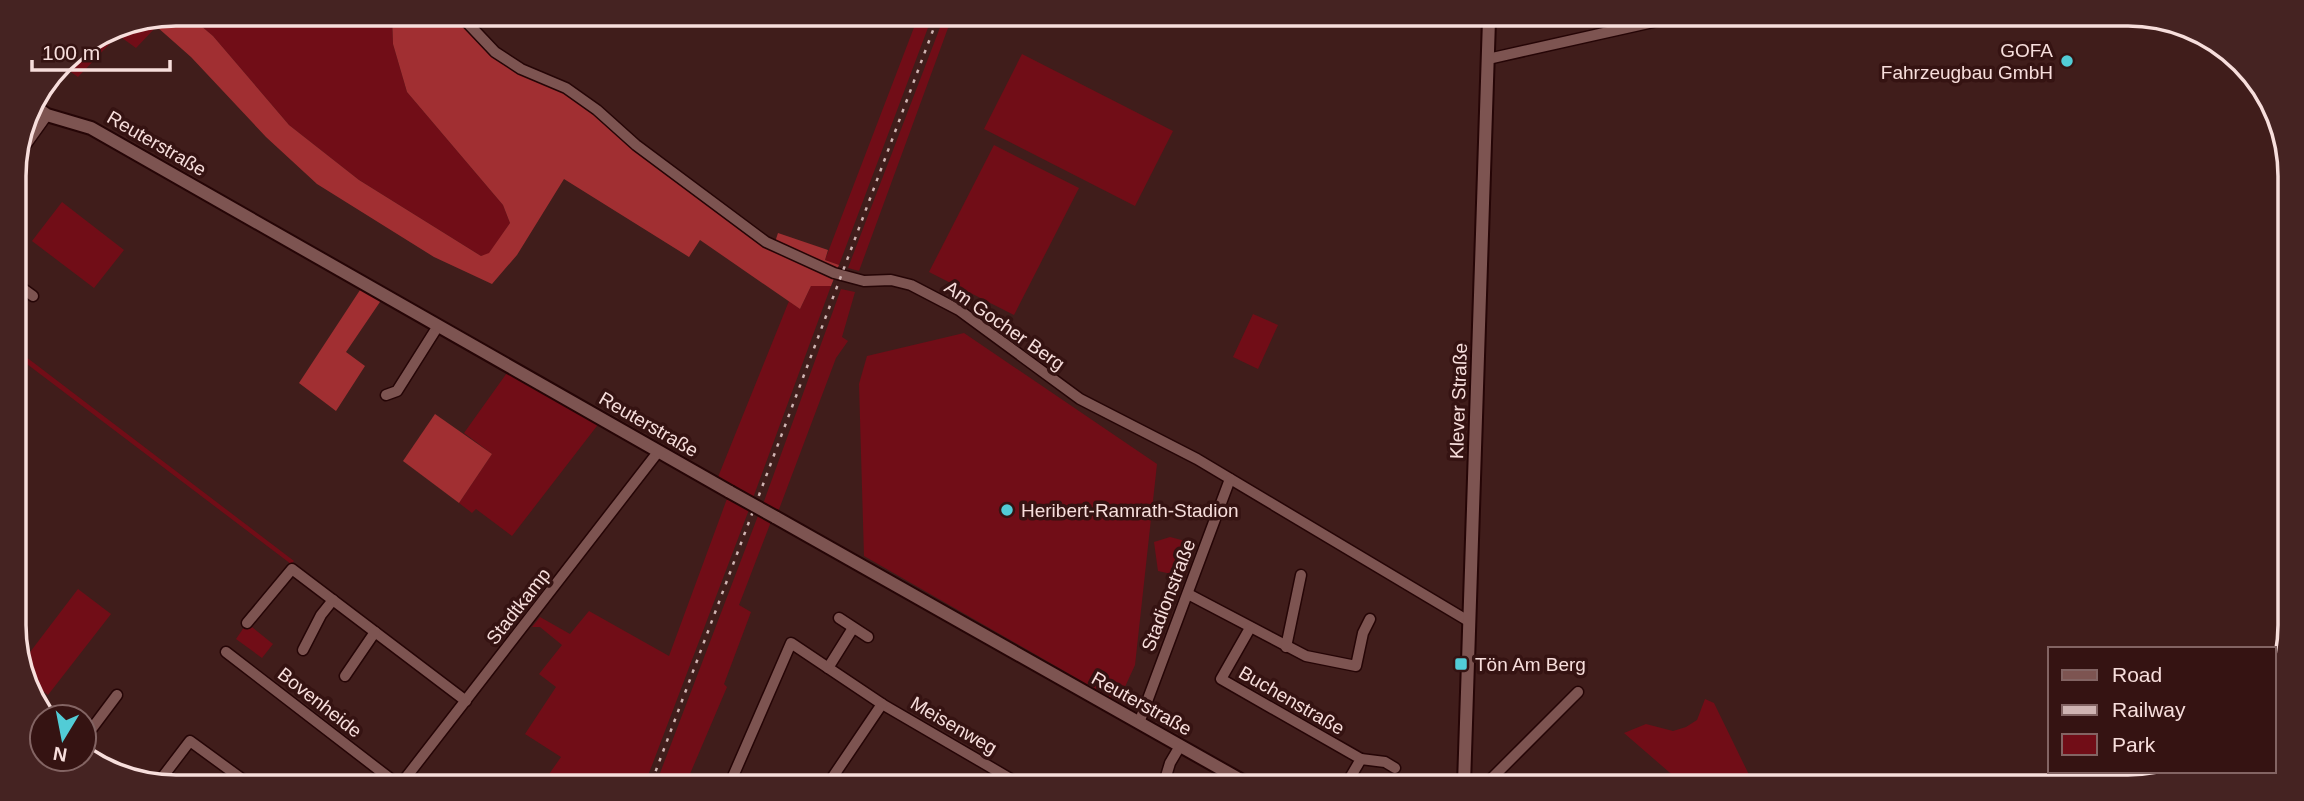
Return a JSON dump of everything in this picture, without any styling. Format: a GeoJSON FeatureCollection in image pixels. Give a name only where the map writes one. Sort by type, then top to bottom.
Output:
{"type":"FeatureCollection","features":[{"type":"Feature","properties":{"kind":"street","name":"Klever Straße"},"geometry":{"type":"LineString","coordinates":[[1464,774],[1489,26]]}},
{"type":"Feature","properties":{"kind":"street"},"geometry":{"type":"LineString","coordinates":[[1488,59],[1634,26]]}},
{"type":"Feature","properties":{"kind":"street","name":"Am Gocher Berg"},"geometry":{"type":"LineString","coordinates":[[471,27],[495,52],[521,69],[566,88],[597,110],[636,145],[765,242],[834,273],[864,281],[891,280],[911,285],[959,310],[1080,399],[1230,479],[1470,622]]}},
{"type":"Feature","properties":{"kind":"street","name":"Reuterstraße"},"geometry":{"type":"LineString","coordinates":[[41,111],[91,128],[1231,774]]}},
{"type":"Feature","properties":{"kind":"street"},"geometry":{"type":"LineString","coordinates":[[31,138],[47,115]]}},
{"type":"Feature","properties":{"kind":"street"},"geometry":{"type":"LineString","coordinates":[[27,291],[33,296]]}},
{"type":"Feature","properties":{"kind":"street"},"geometry":{"type":"LineString","coordinates":[[386,395],[397,391],[438,326]]}},
{"type":"Feature","properties":{"kind":"street","name":"Stadtkamp"},"geometry":{"type":"LineString","coordinates":[[408,775],[658,452]]}},
{"type":"Feature","properties":{"kind":"street","name":"Stadionstraße"},"geometry":{"type":"LineString","coordinates":[[1139,723],[1230,479]]}},
{"type":"Feature","properties":{"kind":"street"},"geometry":{"type":"LineString","coordinates":[[247,623],[292,569],[467,701]]}},
{"type":"Feature","properties":{"kind":"street"},"geometry":{"type":"LineString","coordinates":[[1286,647],[1301,575]]}},
{"type":"Feature","properties":{"kind":"street"},"geometry":{"type":"LineString","coordinates":[[1188,594],[1306,656],[1356,666],[1363,633],[1370,619]]}},
{"type":"Feature","properties":{"kind":"street"},"geometry":{"type":"LineString","coordinates":[[303,650],[321,615],[333,600]]}},
{"type":"Feature","properties":{"kind":"street"},"geometry":{"type":"LineString","coordinates":[[839,618],[868,637]]}},
{"type":"Feature","properties":{"kind":"street"},"geometry":{"type":"LineString","coordinates":[[828,668],[853,628]]}},
{"type":"Feature","properties":{"kind":"street","name":"Buchenstraße"},"geometry":{"type":"LineString","coordinates":[[1250,628],[1221,679],[1361,759],[1385,762],[1395,768]]}},
{"type":"Feature","properties":{"kind":"street"},"geometry":{"type":"LineString","coordinates":[[345,676],[375,632]]}},
{"type":"Feature","properties":{"kind":"street"},"geometry":{"type":"LineString","coordinates":[[734,775],[791,643],[882,704]]}},
{"type":"Feature","properties":{"kind":"street","name":"Bovenheide"},"geometry":{"type":"LineString","coordinates":[[226,652],[385,775]]}},
{"type":"Feature","properties":{"kind":"street"},"geometry":{"type":"LineString","coordinates":[[1496,774],[1578,692]]}},
{"type":"Feature","properties":{"kind":"street"},"geometry":{"type":"LineString","coordinates":[[98,720],[117,695]]}},
{"type":"Feature","properties":{"kind":"street","name":"Meisenweg"},"geometry":{"type":"LineString","coordinates":[[834,775],[882,704],[1003,775]]}},
{"type":"Feature","properties":{"kind":"street"},"geometry":{"type":"LineString","coordinates":[[164,774],[190,741],[236,775]]}},
{"type":"Feature","properties":{"kind":"street"},"geometry":{"type":"LineString","coordinates":[[1167,774],[1180,746]]}},
{"type":"Feature","properties":{"kind":"street"},"geometry":{"type":"LineString","coordinates":[[1351,774],[1361,759]]}},
{"type":"Feature","properties":{"kind":"green space"},"geometry":{"type":"Polygon","coordinates":[[[202,27],[392,27],[393,44],[407,92],[503,205],[510,223],[489,254],[481,256],[359,180],[289,125],[202,27]]]}},
{"type":"Feature","properties":{"kind":"green space"},"geometry":{"type":"Polygon","coordinates":[[[914,27],[928,27],[839,265],[825,260],[914,27]]]}},
{"type":"Feature","properties":{"kind":"green space"},"geometry":{"type":"Polygon","coordinates":[[[940,27],[948,27],[859,271],[848,268],[940,27]]]}},
{"type":"Feature","properties":{"kind":"green space"},"geometry":{"type":"Polygon","coordinates":[[[155,28],[136,48],[121,37],[155,28]]]}},
{"type":"Feature","properties":{"kind":"green space"},"geometry":{"type":"Polygon","coordinates":[[[112,41],[78,77],[69,71],[93,51],[112,41]]]}},
{"type":"Feature","properties":{"kind":"green space"},"geometry":{"type":"Polygon","coordinates":[[[1022,54],[1173,131],[1135,206],[984,129],[1022,54]]]}},
{"type":"Feature","properties":{"kind":"green space"},"geometry":{"type":"Polygon","coordinates":[[[994,145],[1079,188],[1014,315],[929,272],[994,145]]]}},
{"type":"Feature","properties":{"kind":"green space"},"geometry":{"type":"Polygon","coordinates":[[[62,202],[124,250],[94,288],[32,241],[62,202]]]}},
{"type":"Feature","properties":{"kind":"green space"},"geometry":{"type":"Polygon","coordinates":[[[811,286],[831,286],[753,498],[718,477],[789,301],[800,309],[811,286]]]}},
{"type":"Feature","properties":{"kind":"green space"},"geometry":{"type":"Polygon","coordinates":[[[841,289],[855,292],[842,337],[848,341],[836,358],[778,512],[763,504],[841,289]]]}},
{"type":"Feature","properties":{"kind":"green space"},"geometry":{"type":"Polygon","coordinates":[[[1253,314],[1278,325],[1258,369],[1233,357],[1253,314]]]}},
{"type":"Feature","properties":{"kind":"green space","name":"Heribert-Ramrath-Stadion"},"geometry":{"type":"Polygon","coordinates":[[[964,333],[1157,464],[1135,665],[1118,702],[864,556],[859,384],[867,356],[964,333]]]}},
{"type":"Feature","properties":{"kind":"green space"},"geometry":{"type":"Polygon","coordinates":[[[27,358],[294,561],[291,564],[27,364],[27,358]]]}},
{"type":"Feature","properties":{"kind":"green space"},"geometry":{"type":"Polygon","coordinates":[[[509,370],[600,422],[512,536],[476,509],[472,513],[459,503],[492,454],[464,433],[509,370]]]}},
{"type":"Feature","properties":{"kind":"green space"},"geometry":{"type":"Polygon","coordinates":[[[728,496],[750,507],[648,775],[549,775],[561,757],[525,734],[556,687],[539,674],[562,645],[540,627],[532,627],[540,617],[570,634],[589,611],[669,656],[728,496]]]}},
{"type":"Feature","properties":{"kind":"green space"},"geometry":{"type":"Polygon","coordinates":[[[759,513],[772,519],[739,605],[751,612],[724,684],[727,687],[690,775],[659,775],[759,513]]]}},
{"type":"Feature","properties":{"kind":"green space"},"geometry":{"type":"Polygon","coordinates":[[[1170,537],[1197,544],[1185,577],[1158,571],[1154,542],[1170,537]]]}},
{"type":"Feature","properties":{"kind":"green space"},"geometry":{"type":"Polygon","coordinates":[[[78,589],[111,614],[48,695],[41,690],[29,654],[78,589]]]}},
{"type":"Feature","properties":{"kind":"green space"},"geometry":{"type":"Polygon","coordinates":[[[247,623],[273,644],[262,658],[236,639],[247,623]]]}},
{"type":"Feature","properties":{"kind":"green space"},"geometry":{"type":"Polygon","coordinates":[[[1705,699],[1714,703],[1749,774],[1672,774],[1624,733],[1646,724],[1673,731],[1697,720],[1705,699]]]}},
{"type":"Feature","properties":{"kind":"shaded area"},"geometry":{"type":"Polygon","coordinates":[[[202,27],[289,125],[359,180],[481,256],[489,253],[510,223],[503,205],[407,92],[393,44],[392,27],[469,27],[494,54],[566,90],[771,249],[835,276],[831,286],[811,286],[800,309],[700,240],[689,257],[564,179],[517,255],[492,284],[434,257],[317,184],[266,137],[191,57],[158,28],[202,27]]]}},
{"type":"Feature","properties":{"kind":"shaded area"},"geometry":{"type":"Polygon","coordinates":[[[778,233],[828,250],[825,260],[839,265],[836,272],[774,245],[778,233]]]}},
{"type":"Feature","properties":{"kind":"shaded area"},"geometry":{"type":"Polygon","coordinates":[[[362,287],[382,299],[346,352],[365,366],[336,411],[299,383],[362,287]]]}},
{"type":"Feature","properties":{"kind":"shaded area"},"geometry":{"type":"Polygon","coordinates":[[[435,414],[492,454],[459,503],[403,461],[435,414]]]}},
{"type":"Feature","properties":{"kind":"railway"},"geometry":{"type":"LineString","coordinates":[[654,775],[934,27]]}},
{"type":"Feature","properties":{"kind":"place","name":"GOFA Fahrzeugbau GmbH"},"geometry":{"type":"Point","coordinates":[2067,61]}},
{"type":"Feature","properties":{"kind":"place","name":"Heribert-Ramrath-Stadion"},"geometry":{"type":"Point","coordinates":[1007,510]}},
{"type":"Feature","properties":{"kind":"place","name":"Tön Am Berg"},"geometry":{"type":"Point","coordinates":[1461,664]}}]}
